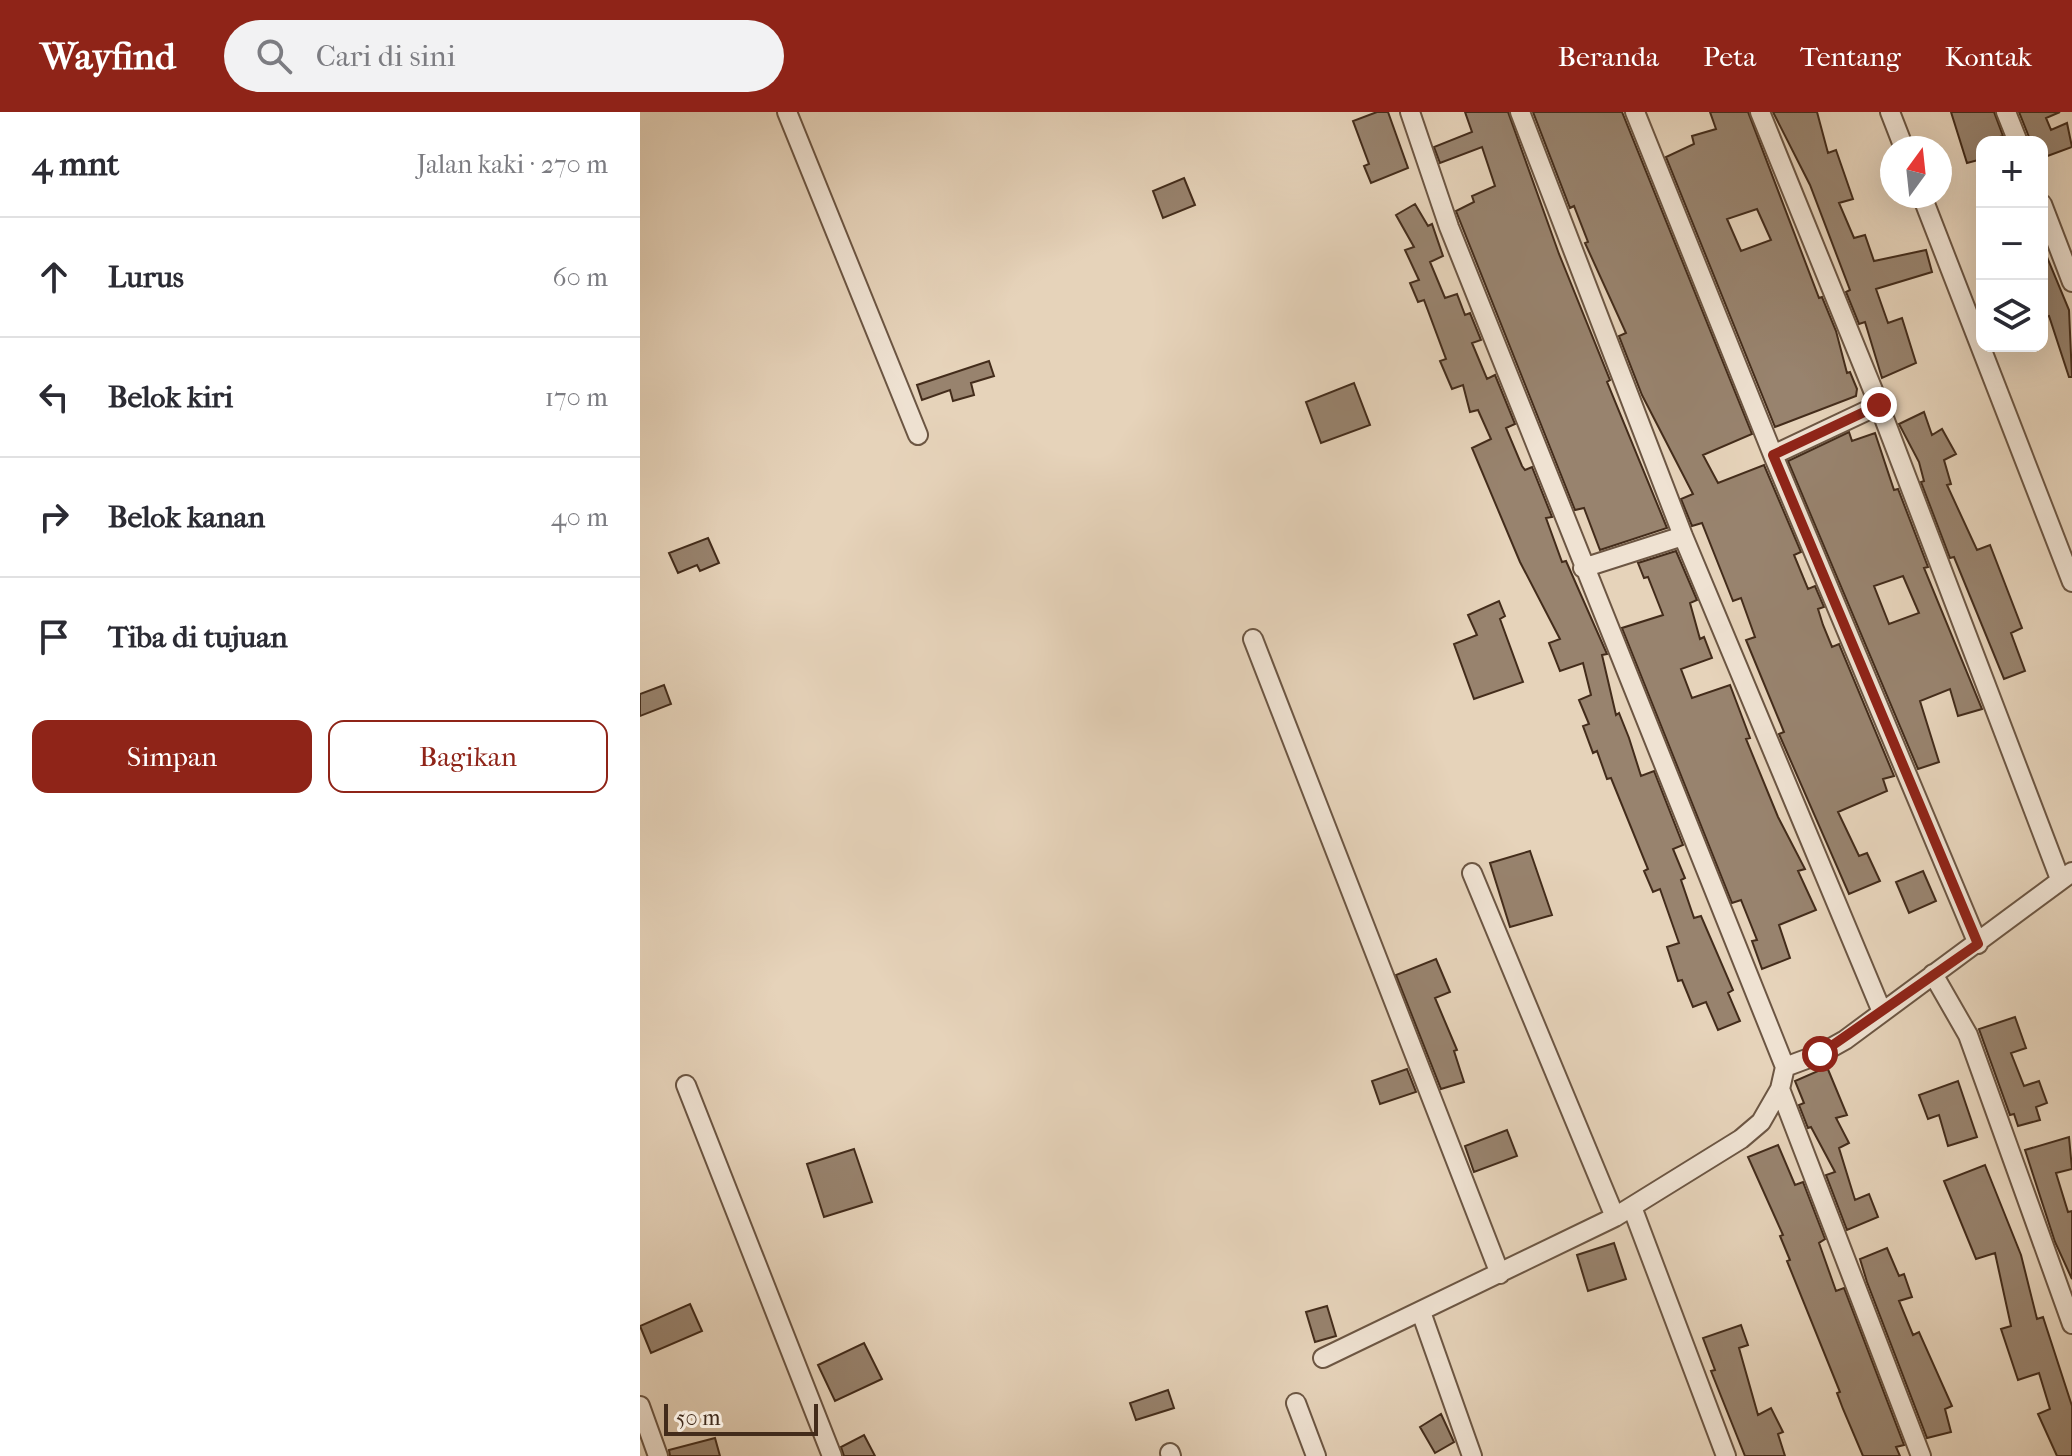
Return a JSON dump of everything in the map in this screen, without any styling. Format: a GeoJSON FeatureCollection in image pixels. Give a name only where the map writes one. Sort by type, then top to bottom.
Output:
{"type":"FeatureCollection","features":[{"type":"Feature","properties":{"kind":"street"},"geometry":{"type":"LineString","coordinates":[[787,112],[918,435]]}},
{"type":"Feature","properties":{"kind":"street"},"geometry":{"type":"LineString","coordinates":[[1323,1358],[1615,1217],[1741,1139],[1761,1122],[1780,1089],[1785,1067],[1449,227],[1410,112]]}},
{"type":"Feature","properties":{"kind":"street"},"geometry":{"type":"LineString","coordinates":[[1520,112],[1683,536],[1882,1012]]}},
{"type":"Feature","properties":{"kind":"street"},"geometry":{"type":"LineString","coordinates":[[1635,112],[1773,455],[1978,944]]}},
{"type":"Feature","properties":{"kind":"street"},"geometry":{"type":"LineString","coordinates":[[1760,112],[2066,875],[1978,944],[1833,1047],[1785,1067]]}},
{"type":"Feature","properties":{"kind":"street"},"geometry":{"type":"LineString","coordinates":[[1890,112],[1899,136]]}},
{"type":"Feature","properties":{"kind":"street"},"geometry":{"type":"LineString","coordinates":[[2006,112],[2016,136]]}},
{"type":"Feature","properties":{"kind":"street"},"geometry":{"type":"LineString","coordinates":[[1927,208],[2072,582]]}},
{"type":"Feature","properties":{"kind":"street"},"geometry":{"type":"LineString","coordinates":[[2044,208],[2072,282]]}},
{"type":"Feature","properties":{"kind":"street"},"geometry":{"type":"LineString","coordinates":[[1773,455],[1879,405]]}},
{"type":"Feature","properties":{"kind":"street"},"geometry":{"type":"LineString","coordinates":[[1583,568],[1683,536]]}},
{"type":"Feature","properties":{"kind":"street"},"geometry":{"type":"LineString","coordinates":[[1253,639],[1500,1274]]}},
{"type":"Feature","properties":{"kind":"street"},"geometry":{"type":"LineString","coordinates":[[1472,873],[1615,1217]]}},
{"type":"Feature","properties":{"kind":"street"},"geometry":{"type":"LineString","coordinates":[[1933,974],[1968,1035],[2072,1324]]}},
{"type":"Feature","properties":{"kind":"street"},"geometry":{"type":"LineString","coordinates":[[686,1085],[832,1456]]}},
{"type":"Feature","properties":{"kind":"street"},"geometry":{"type":"LineString","coordinates":[[1780,1089],[1921,1456]]}},
{"type":"Feature","properties":{"kind":"street"},"geometry":{"type":"LineString","coordinates":[[1632,1207],[1726,1456]]}},
{"type":"Feature","properties":{"kind":"street"},"geometry":{"type":"LineString","coordinates":[[1421,1312],[1472,1456]]}},
{"type":"Feature","properties":{"kind":"street"},"geometry":{"type":"LineString","coordinates":[[1296,1403],[1316,1456]]}},
{"type":"Feature","properties":{"kind":"street"},"geometry":{"type":"LineString","coordinates":[[640,1406],[658,1456]]}},
{"type":"Feature","properties":{"kind":"building"},"geometry":{"type":"Polygon","coordinates":[[[1377,112],[1388,112],[1408,168],[1371,183],[1364,166],[1369,164],[1353,121],[1377,112]]]}},
{"type":"Feature","properties":{"kind":"building"},"geometry":{"type":"Polygon","coordinates":[[[1465,112],[1508,112],[1559,254],[1610,380],[1607,382],[1667,528],[1600,550],[1584,508],[1575,510],[1456,211],[1474,202],[1472,196],[1495,186],[1482,147],[1440,163],[1434,147],[1472,132],[1465,112]]]}},
{"type":"Feature","properties":{"kind":"building"},"geometry":{"type":"Polygon","coordinates":[[[1533,112],[1622,112],[1752,434],[1703,455],[1718,483],[1764,465],[1801,552],[1794,555],[1808,589],[1815,586],[1824,607],[1818,609],[1832,647],[1839,644],[1894,776],[1883,779],[1887,791],[1838,812],[1859,856],[1867,853],[1880,881],[1849,894],[1779,734],[1784,732],[1746,640],[1755,637],[1741,598],[1733,601],[1702,523],[1692,526],[1681,499],[1693,494],[1642,395],[1619,336],[1626,333],[1585,243],[1588,242],[1574,206],[1570,208],[1533,112]]]}},
{"type":"Feature","properties":{"kind":"building"},"geometry":{"type":"Polygon","coordinates":[[[1710,112],[1748,112],[1819,298],[1822,297],[1836,331],[1847,373],[1850,372],[1857,389],[1856,396],[1775,427],[1666,157],[1694,144],[1692,136],[1716,129],[1710,112]],[[1757,209],[1727,219],[1741,251],[1771,240],[1757,209]]]}},
{"type":"Feature","properties":{"kind":"building"},"geometry":{"type":"Polygon","coordinates":[[[1773,112],[1817,112],[1828,153],[1836,150],[1853,199],[1839,203],[1854,238],[1865,235],[1874,261],[1926,250],[1932,272],[1876,289],[1888,323],[1902,318],[1916,363],[1882,378],[1865,322],[1859,324],[1846,292],[1850,290],[1810,185],[1773,112]]]}},
{"type":"Feature","properties":{"kind":"building"},"geometry":{"type":"Polygon","coordinates":[[[1951,112],[1994,112],[2003,136],[1976,136],[1976,161],[1967,163],[1951,112]]]}},
{"type":"Feature","properties":{"kind":"building"},"geometry":{"type":"Polygon","coordinates":[[[2019,112],[2060,112],[2046,118],[2051,130],[2067,123],[2072,147],[2048,156],[2048,136],[2029,136],[2019,112]]]}},
{"type":"Feature","properties":{"kind":"building"},"geometry":{"type":"Polygon","coordinates":[[[1184,178],[1195,205],[1163,218],[1153,191],[1184,178]]]}},
{"type":"Feature","properties":{"kind":"building"},"geometry":{"type":"Polygon","coordinates":[[[1415,204],[1428,226],[1432,224],[1443,256],[1430,262],[1445,298],[1457,294],[1465,315],[1470,313],[1481,340],[1472,343],[1487,379],[1495,375],[1515,424],[1506,428],[1522,466],[1525,470],[1532,467],[1552,517],[1546,518],[1562,562],[1566,561],[1607,654],[1602,655],[1616,715],[1619,713],[1641,776],[1654,771],[1683,845],[1673,849],[1685,878],[1681,880],[1694,918],[1701,916],[1733,990],[1728,993],[1740,1021],[1718,1030],[1706,1002],[1693,1007],[1682,980],[1678,981],[1667,947],[1679,943],[1660,889],[1653,892],[1644,871],[1648,869],[1611,778],[1607,779],[1597,751],[1593,753],[1583,726],[1589,724],[1579,700],[1591,695],[1583,663],[1560,671],[1549,643],[1560,639],[1520,562],[1472,448],[1491,439],[1478,410],[1470,412],[1463,385],[1452,389],[1440,361],[1446,359],[1424,300],[1418,302],[1410,283],[1419,280],[1405,250],[1414,247],[1396,215],[1415,204]]]}},
{"type":"Feature","properties":{"kind":"building"},"geometry":{"type":"Polygon","coordinates":[[[2048,259],[2069,310],[2072,377],[2069,377],[2049,316],[2048,259]]]}},
{"type":"Feature","properties":{"kind":"building"},"geometry":{"type":"Polygon","coordinates":[[[989,361],[994,376],[971,383],[974,395],[953,401],[950,390],[922,400],[917,385],[989,361]]]}},
{"type":"Feature","properties":{"kind":"building"},"geometry":{"type":"Polygon","coordinates":[[[1354,383],[1370,425],[1321,443],[1306,402],[1354,383]]]}},
{"type":"Feature","properties":{"kind":"building"},"geometry":{"type":"Polygon","coordinates":[[[1924,412],[1932,435],[1942,429],[1956,454],[1944,460],[1951,484],[1947,485],[1977,550],[1990,545],[2022,628],[2011,633],[2025,671],[2004,679],[1954,557],[1950,558],[1921,482],[1924,481],[1919,462],[1899,424],[1924,412]]]}},
{"type":"Feature","properties":{"kind":"building"},"geometry":{"type":"Polygon","coordinates":[[[1849,432],[1852,441],[1875,433],[1894,490],[1898,489],[1928,567],[1924,568],[1982,709],[1958,716],[1950,689],[1920,701],[1939,762],[1918,769],[1788,461],[1849,432]],[[1903,576],[1874,586],[1889,624],[1919,613],[1903,576]]]}},
{"type":"Feature","properties":{"kind":"building"},"geometry":{"type":"Polygon","coordinates":[[[708,538],[719,563],[700,571],[697,565],[678,573],[669,553],[708,538]]]}},
{"type":"Feature","properties":{"kind":"building"},"geometry":{"type":"Polygon","coordinates":[[[1676,551],[1697,600],[1690,603],[1700,639],[1704,637],[1712,658],[1681,669],[1692,698],[1730,685],[1750,738],[1746,739],[1778,817],[1805,869],[1798,871],[1816,910],[1779,925],[1790,958],[1762,969],[1752,941],[1757,940],[1741,900],[1732,903],[1622,628],[1663,615],[1648,577],[1644,578],[1638,563],[1676,551]]]}},
{"type":"Feature","properties":{"kind":"building"},"geometry":{"type":"Polygon","coordinates":[[[1499,601],[1505,616],[1500,619],[1523,682],[1474,699],[1454,644],[1477,635],[1468,615],[1499,601]]]}},
{"type":"Feature","properties":{"kind":"building"},"geometry":{"type":"Polygon","coordinates":[[[664,685],[671,704],[640,716],[640,694],[664,685]]]}},
{"type":"Feature","properties":{"kind":"building"},"geometry":{"type":"Polygon","coordinates":[[[1530,851],[1552,915],[1510,927],[1490,863],[1530,851]]]}},
{"type":"Feature","properties":{"kind":"building"},"geometry":{"type":"Polygon","coordinates":[[[1923,871],[1936,901],[1909,913],[1896,882],[1923,871]]]}},
{"type":"Feature","properties":{"kind":"building"},"geometry":{"type":"Polygon","coordinates":[[[1436,959],[1450,992],[1435,998],[1457,1050],[1454,1051],[1464,1082],[1441,1089],[1396,975],[1436,959]]]}},
{"type":"Feature","properties":{"kind":"building"},"geometry":{"type":"Polygon","coordinates":[[[2015,1017],[2026,1048],[2011,1053],[2024,1086],[2039,1081],[2047,1103],[2036,1107],[2040,1120],[2018,1126],[2014,1114],[2010,1115],[1979,1029],[2015,1017]]]}},
{"type":"Feature","properties":{"kind":"building"},"geometry":{"type":"Polygon","coordinates":[[[1827,1067],[1847,1115],[1836,1118],[1849,1143],[1839,1148],[1855,1200],[1869,1194],[1878,1217],[1847,1230],[1826,1175],[1835,1172],[1811,1127],[1808,1128],[1799,1105],[1804,1103],[1795,1081],[1827,1067]]]}},
{"type":"Feature","properties":{"kind":"building"},"geometry":{"type":"Polygon","coordinates":[[[1407,1069],[1416,1092],[1380,1104],[1372,1081],[1407,1069]]]}},
{"type":"Feature","properties":{"kind":"building"},"geometry":{"type":"Polygon","coordinates":[[[1958,1081],[1977,1137],[1948,1146],[1939,1115],[1928,1119],[1919,1095],[1958,1081]]]}},
{"type":"Feature","properties":{"kind":"building"},"geometry":{"type":"Polygon","coordinates":[[[1507,1130],[1517,1156],[1474,1172],[1465,1146],[1507,1130]]]}},
{"type":"Feature","properties":{"kind":"building"},"geometry":{"type":"Polygon","coordinates":[[[2069,1137],[2072,1169],[2056,1173],[2068,1212],[2072,1211],[2072,1279],[2055,1242],[2025,1150],[2069,1137]]]}},
{"type":"Feature","properties":{"kind":"building"},"geometry":{"type":"Polygon","coordinates":[[[1778,1145],[1795,1185],[1803,1182],[1825,1239],[1819,1243],[1836,1291],[1844,1288],[1904,1445],[1896,1447],[1900,1456],[1863,1456],[1843,1409],[1837,1393],[1840,1392],[1787,1261],[1790,1260],[1780,1236],[1783,1235],[1748,1157],[1778,1145]]]}},
{"type":"Feature","properties":{"kind":"building"},"geometry":{"type":"Polygon","coordinates":[[[854,1149],[872,1202],[824,1217],[807,1164],[854,1149]]]}},
{"type":"Feature","properties":{"kind":"building"},"geometry":{"type":"Polygon","coordinates":[[[1985,1165],[2021,1255],[2037,1319],[2043,1317],[2072,1406],[2072,1456],[2057,1456],[2038,1414],[2050,1409],[2039,1373],[2018,1380],[2001,1329],[2011,1326],[1995,1253],[1976,1259],[1944,1181],[1985,1165]]]}},
{"type":"Feature","properties":{"kind":"building"},"geometry":{"type":"Polygon","coordinates":[[[1614,1243],[1626,1279],[1588,1291],[1577,1255],[1614,1243]]]}},
{"type":"Feature","properties":{"kind":"building"},"geometry":{"type":"Polygon","coordinates":[[[1887,1248],[1899,1276],[1904,1274],[1912,1297],[1899,1301],[1913,1335],[1919,1332],[1952,1406],[1945,1409],[1951,1432],[1927,1438],[1867,1282],[1860,1259],[1887,1248]]]}},
{"type":"Feature","properties":{"kind":"building"},"geometry":{"type":"Polygon","coordinates":[[[690,1304],[702,1331],[651,1353],[640,1326],[690,1304]]]}},
{"type":"Feature","properties":{"kind":"building"},"geometry":{"type":"Polygon","coordinates":[[[1327,1306],[1336,1336],[1315,1342],[1306,1312],[1327,1306]]]}},
{"type":"Feature","properties":{"kind":"building"},"geometry":{"type":"Polygon","coordinates":[[[1741,1325],[1748,1345],[1739,1348],[1758,1415],[1771,1408],[1783,1432],[1778,1434],[1785,1456],[1745,1456],[1711,1371],[1715,1370],[1703,1338],[1741,1325]]]}},
{"type":"Feature","properties":{"kind":"building"},"geometry":{"type":"Polygon","coordinates":[[[864,1343],[882,1379],[835,1401],[818,1365],[864,1343]]]}},
{"type":"Feature","properties":{"kind":"building"},"geometry":{"type":"Polygon","coordinates":[[[1168,1390],[1174,1408],[1136,1420],[1130,1403],[1168,1390]]]}},
{"type":"Feature","properties":{"kind":"building"},"geometry":{"type":"Polygon","coordinates":[[[1441,1414],[1454,1442],[1435,1453],[1420,1427],[1441,1414]]]}},
{"type":"Feature","properties":{"kind":"building"},"geometry":{"type":"Polygon","coordinates":[[[864,1435],[875,1456],[844,1456],[841,1447],[864,1435]]]}},
{"type":"Feature","properties":{"kind":"building"},"geometry":{"type":"Polygon","coordinates":[[[715,1438],[720,1456],[670,1456],[669,1450],[715,1438]]]}},
{"type":"Feature","properties":{"kind":"route"},"geometry":{"type":"LineString","coordinates":[[1820,1054],[1845,1040],[1939,969],[1978,944],[1773,455],[1879,405]]}}]}
